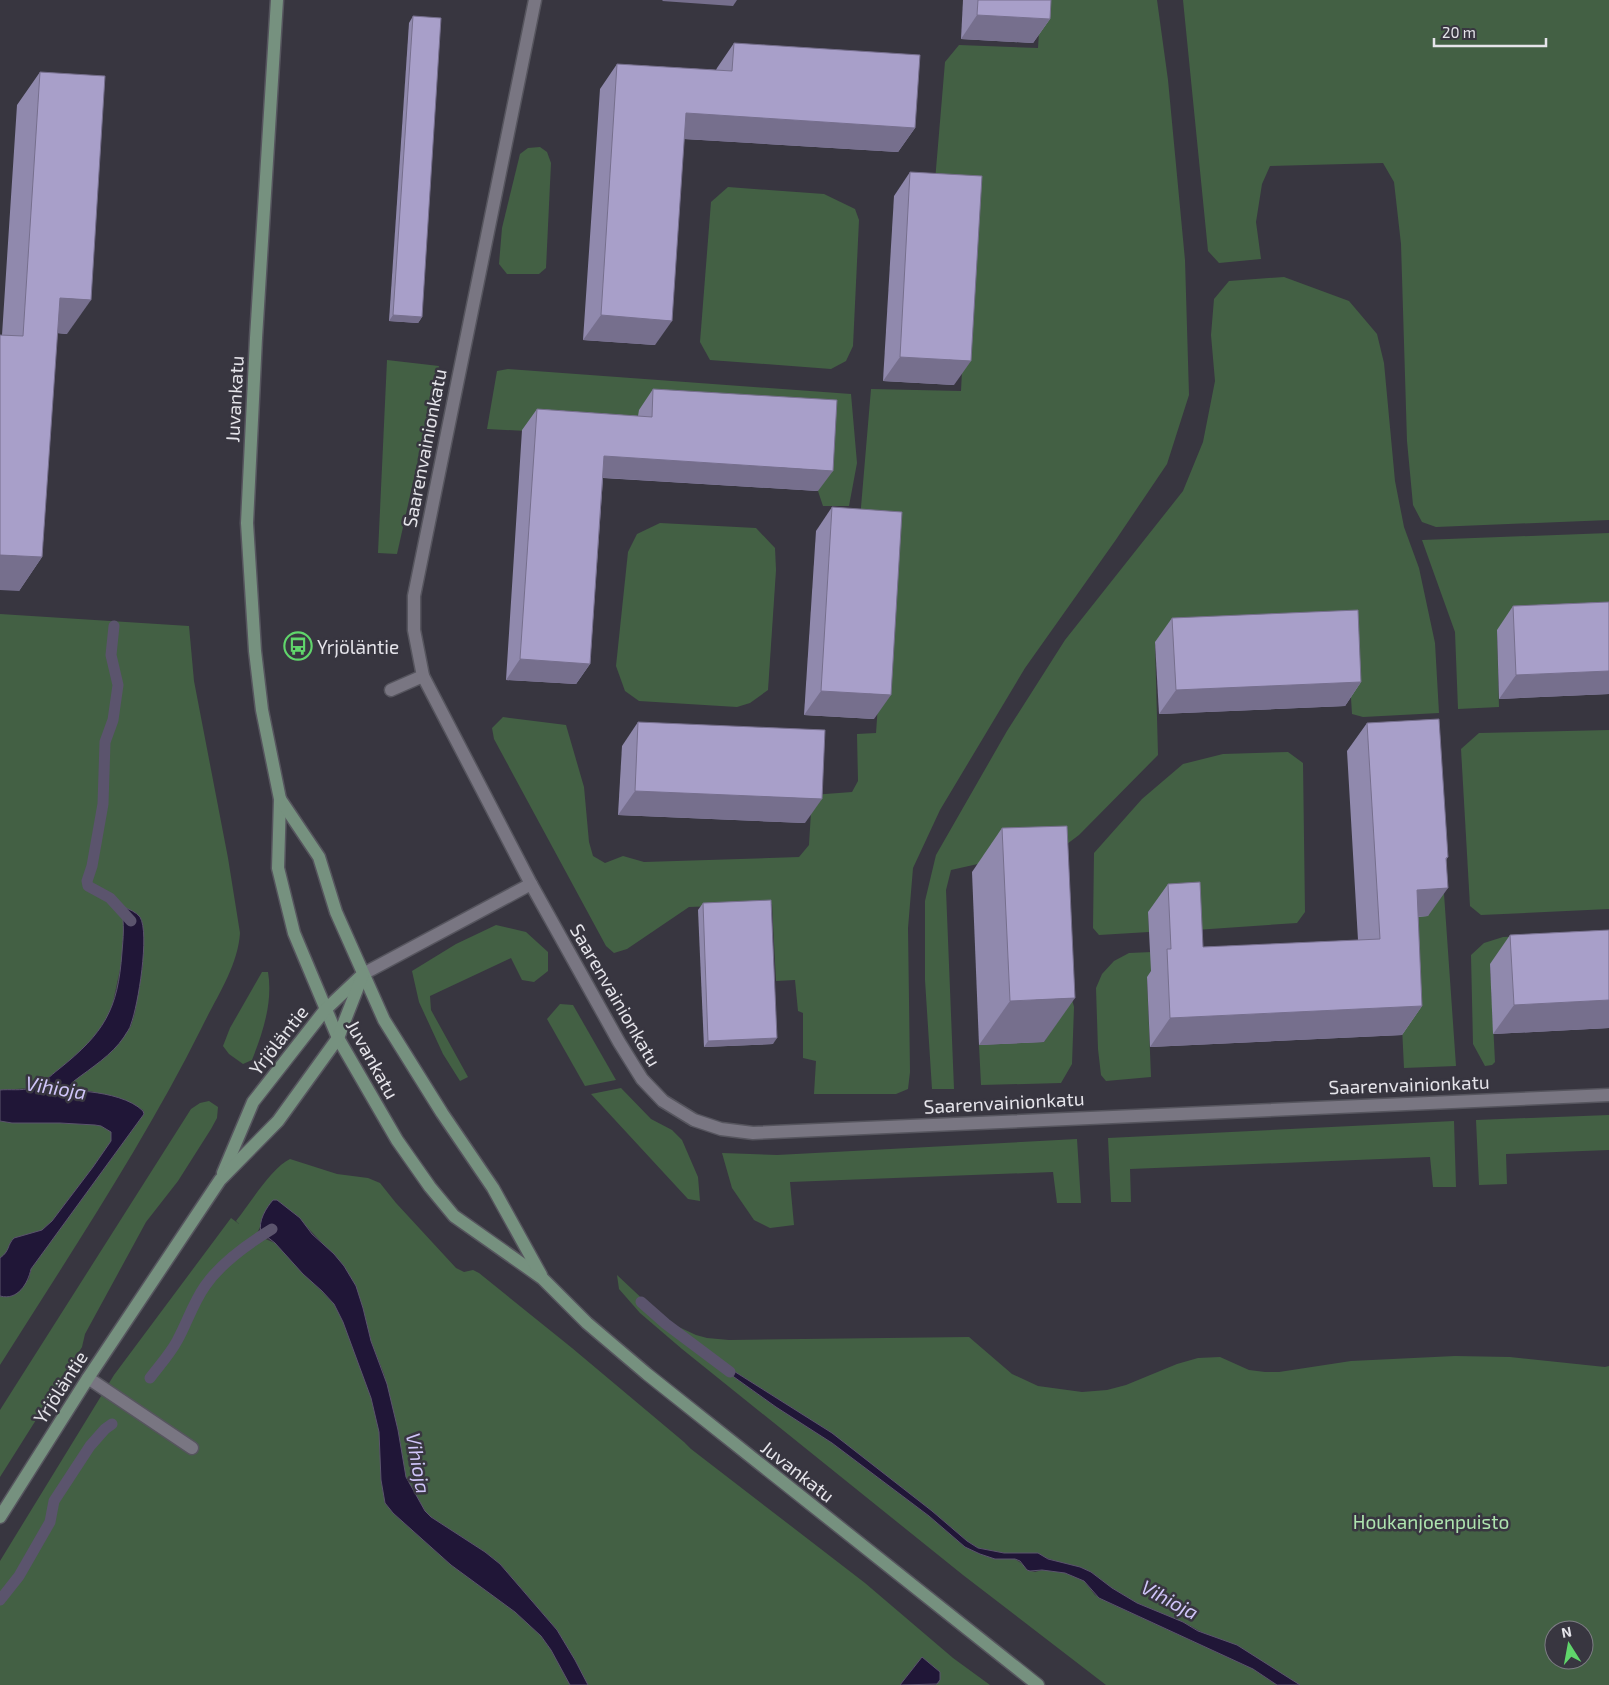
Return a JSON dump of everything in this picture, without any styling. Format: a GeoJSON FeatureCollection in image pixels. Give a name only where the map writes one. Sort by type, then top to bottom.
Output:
{"type":"FeatureCollection","features":[{"type":"Feature","properties":{"kind":"main road","name":"Juvankatu"},"geometry":{"type":"LineString","coordinates":[[277,0],[246,523],[255,651],[261,700],[280,799],[278,868],[294,933],[325,1010],[338,1038],[397,1140],[430,1187],[454,1216],[542,1278],[587,1323],[647,1374],[1038,1685]]}},
{"type":"Feature","properties":{"kind":"main road","name":"Juvankatu"},"geometry":{"type":"LineString","coordinates":[[280,799],[319,857],[336,912],[384,1020],[442,1113],[494,1188],[542,1278]]}},
{"type":"Feature","properties":{"kind":"main road","name":"Yrjöläntie"},"geometry":{"type":"LineString","coordinates":[[0,1517],[88,1378],[220,1180],[253,1102],[325,1010],[364,974]]}},
{"type":"Feature","properties":{"kind":"main road","name":"Yrjöläntie"},"geometry":{"type":"LineString","coordinates":[[220,1180],[278,1121],[338,1038],[364,974]]}},
{"type":"Feature","properties":{"kind":"street","name":"Saarenvainionkatu"},"geometry":{"type":"LineString","coordinates":[[535,0],[414,596],[414,630],[423,676],[531,884],[619,1042],[642,1079],[663,1101],[694,1120],[721,1130],[753,1133],[1609,1094]]}},
{"type":"Feature","properties":{"kind":"street"},"geometry":{"type":"LineString","coordinates":[[391,690],[423,676]]}},
{"type":"Feature","properties":{"kind":"street"},"geometry":{"type":"LineString","coordinates":[[364,974],[531,884]]}},
{"type":"Feature","properties":{"kind":"street"},"geometry":{"type":"LineString","coordinates":[[88,1378],[192,1448]]}},
{"type":"Feature","properties":{"kind":"green space"},"geometry":{"type":"Polygon","coordinates":[[[1041,0],[1157,0],[1168,80],[1185,260],[1189,395],[1167,464],[1025,668],[940,810],[913,868],[908,928],[910,1072],[908,1089],[896,1094],[814,1094],[816,1061],[803,1058],[803,1013],[798,1011],[795,980],[776,981],[772,904],[689,907],[627,949],[614,953],[606,946],[494,739],[492,728],[503,717],[566,725],[584,787],[589,842],[593,856],[605,863],[623,856],[644,862],[799,857],[809,845],[812,795],[852,792],[858,781],[857,734],[876,733],[890,533],[859,531],[871,389],[961,391],[971,196],[934,193],[945,62],[959,45],[1038,48],[1041,0]]]}},
{"type":"Feature","properties":{"kind":"green space"},"geometry":{"type":"Polygon","coordinates":[[[1183,0],[1609,0],[1609,520],[1436,527],[1422,522],[1413,505],[1407,441],[1401,244],[1394,182],[1383,163],[1270,166],[1262,184],[1256,222],[1261,259],[1219,263],[1208,251],[1183,0]]]}},
{"type":"Feature","properties":{"kind":"green space"},"geometry":{"type":"Polygon","coordinates":[[[540,147],[547,152],[551,163],[546,268],[539,274],[507,274],[499,264],[502,228],[520,154],[528,148],[540,147]]]}},
{"type":"Feature","properties":{"kind":"green space"},"geometry":{"type":"Polygon","coordinates":[[[728,187],[824,194],[855,209],[859,220],[853,346],[846,361],[831,369],[710,360],[700,342],[711,202],[728,187]]]}},
{"type":"Feature","properties":{"kind":"green space"},"geometry":{"type":"Polygon","coordinates":[[[1284,277],[1349,301],[1377,334],[1384,363],[1395,481],[1404,527],[1419,568],[1435,643],[1439,713],[1363,717],[1352,714],[1347,634],[1155,643],[1158,755],[1079,835],[1067,844],[951,870],[946,890],[954,1089],[932,1089],[925,980],[925,901],[936,855],[1007,731],[1065,640],[1183,491],[1203,442],[1215,381],[1211,335],[1214,299],[1229,281],[1284,277]]]}},
{"type":"Feature","properties":{"kind":"green space"},"geometry":{"type":"Polygon","coordinates":[[[387,360],[439,366],[397,554],[378,553],[387,360]]]}},
{"type":"Feature","properties":{"kind":"green space"},"geometry":{"type":"Polygon","coordinates":[[[508,369],[851,394],[857,463],[849,506],[823,506],[818,491],[823,421],[637,437],[487,429],[497,371],[508,369]]]}},
{"type":"Feature","properties":{"kind":"green space"},"geometry":{"type":"Polygon","coordinates":[[[660,523],[756,528],[775,548],[776,570],[768,690],[750,703],[737,707],[639,701],[625,691],[616,666],[628,552],[637,534],[660,523]]]}},
{"type":"Feature","properties":{"kind":"green space"},"geometry":{"type":"Polygon","coordinates":[[[1609,533],[1609,625],[1497,630],[1499,707],[1458,709],[1455,632],[1422,540],[1609,533]]]}},
{"type":"Feature","properties":{"kind":"green space"},"geometry":{"type":"Polygon","coordinates":[[[0,614],[189,626],[194,681],[228,858],[240,933],[235,958],[226,982],[179,1071],[131,1157],[0,1365],[0,1296],[4,1297],[29,1279],[31,1269],[144,1114],[143,1110],[91,1091],[75,1091],[71,1089],[71,1084],[74,1081],[115,1048],[131,1026],[143,964],[140,917],[131,910],[121,910],[124,919],[122,960],[110,1012],[95,1037],[78,1054],[40,1084],[32,1088],[0,1090],[0,614]]]}},
{"type":"Feature","properties":{"kind":"green space"},"geometry":{"type":"Polygon","coordinates":[[[1609,730],[1609,909],[1481,915],[1470,906],[1461,749],[1479,733],[1609,730]]]}},
{"type":"Feature","properties":{"kind":"green space"},"geometry":{"type":"Polygon","coordinates":[[[1288,752],[1303,763],[1305,912],[1297,923],[1181,931],[1148,912],[1149,932],[1099,935],[1093,928],[1094,853],[1142,799],[1183,764],[1223,754],[1288,752]]]}},
{"type":"Feature","properties":{"kind":"green space"},"geometry":{"type":"Polygon","coordinates":[[[1442,865],[1456,1066],[1404,1068],[1399,965],[1392,948],[1442,865]]]}},
{"type":"Feature","properties":{"kind":"green space"},"geometry":{"type":"Polygon","coordinates":[[[496,925],[526,932],[548,952],[548,971],[534,982],[522,980],[511,958],[430,996],[431,1010],[468,1077],[460,1081],[443,1054],[419,1002],[412,971],[456,944],[496,925]]]}},
{"type":"Feature","properties":{"kind":"green space"},"geometry":{"type":"Polygon","coordinates":[[[1545,935],[1490,964],[1495,1062],[1492,1065],[1485,1066],[1473,1044],[1471,955],[1484,943],[1503,937],[1545,935]]]}},
{"type":"Feature","properties":{"kind":"green space"},"geometry":{"type":"Polygon","coordinates":[[[1199,950],[1147,977],[1151,1077],[1106,1081],[1101,1075],[1098,1049],[1096,988],[1102,974],[1114,961],[1129,953],[1199,950]]]}},
{"type":"Feature","properties":{"kind":"green space"},"geometry":{"type":"Polygon","coordinates":[[[262,972],[268,972],[269,983],[266,1017],[252,1060],[243,1064],[229,1054],[223,1046],[230,1028],[262,972]]]}},
{"type":"Feature","properties":{"kind":"green space"},"geometry":{"type":"Polygon","coordinates":[[[1072,999],[1074,1007],[1072,1064],[1061,1083],[981,1085],[979,1045],[1044,1042],[1072,999]]]}},
{"type":"Feature","properties":{"kind":"green space"},"geometry":{"type":"Polygon","coordinates":[[[560,1004],[573,1005],[616,1080],[585,1086],[547,1019],[560,1004]]]}},
{"type":"Feature","properties":{"kind":"green space"},"geometry":{"type":"Polygon","coordinates":[[[621,1088],[651,1119],[672,1130],[682,1140],[698,1177],[700,1201],[688,1199],[591,1094],[621,1088]]]}},
{"type":"Feature","properties":{"kind":"green space"},"geometry":{"type":"Polygon","coordinates":[[[209,1101],[218,1107],[217,1118],[211,1129],[178,1181],[146,1222],[85,1334],[82,1347],[0,1477],[0,1410],[191,1109],[200,1103],[209,1101]]]}},
{"type":"Feature","properties":{"kind":"green space"},"geometry":{"type":"Polygon","coordinates":[[[1609,1115],[1609,1150],[1506,1154],[1507,1184],[1479,1185],[1476,1120],[1609,1115]]]}},
{"type":"Feature","properties":{"kind":"green space"},"geometry":{"type":"Polygon","coordinates":[[[0,1121],[101,1126],[111,1132],[111,1141],[52,1221],[42,1230],[11,1241],[6,1254],[0,1258],[0,1121]]]}},
{"type":"Feature","properties":{"kind":"green space"},"geometry":{"type":"Polygon","coordinates":[[[1454,1121],[1456,1187],[1433,1187],[1430,1157],[1130,1169],[1131,1202],[1111,1202],[1108,1138],[1454,1121]]]}},
{"type":"Feature","properties":{"kind":"green space"},"geometry":{"type":"Polygon","coordinates":[[[1077,1139],[1081,1203],[1057,1203],[1053,1172],[790,1182],[794,1225],[770,1228],[754,1220],[732,1188],[722,1153],[777,1155],[1077,1139]]]}},
{"type":"Feature","properties":{"kind":"green space"},"geometry":{"type":"Polygon","coordinates":[[[290,1159],[337,1174],[368,1178],[380,1183],[456,1268],[464,1272],[473,1270],[479,1273],[572,1348],[691,1449],[865,1583],[953,1658],[990,1685],[936,1685],[940,1672],[922,1657],[900,1685],[588,1685],[557,1630],[500,1564],[425,1511],[406,1477],[398,1430],[384,1374],[371,1341],[363,1308],[344,1266],[308,1228],[268,1207],[256,1235],[275,1243],[334,1304],[343,1322],[371,1398],[379,1432],[381,1480],[385,1503],[393,1513],[451,1565],[515,1612],[541,1636],[570,1685],[0,1685],[0,1561],[114,1375],[231,1218],[239,1224],[236,1221],[261,1187],[283,1163],[290,1159]]]}},
{"type":"Feature","properties":{"kind":"green space","name":"Houkanjoenpuisto"},"geometry":{"type":"Polygon","coordinates":[[[617,1275],[666,1321],[707,1338],[729,1340],[969,1337],[1012,1374],[1038,1386],[1082,1392],[1107,1390],[1126,1385],[1177,1364],[1198,1358],[1220,1357],[1249,1370],[1265,1372],[1279,1372],[1351,1361],[1455,1356],[1510,1357],[1609,1366],[1609,1685],[1300,1685],[1183,1622],[1137,1603],[1112,1588],[1091,1572],[1080,1567],[1031,1553],[1004,1553],[978,1548],[832,1434],[721,1363],[719,1364],[720,1367],[776,1407],[832,1443],[929,1516],[965,1547],[995,1559],[1015,1559],[1024,1565],[1027,1570],[1035,1572],[1049,1570],[1065,1573],[1084,1581],[1095,1595],[1107,1602],[1253,1669],[1277,1685],[1106,1685],[963,1575],[682,1349],[640,1313],[619,1289],[617,1275]]]}},
{"type":"Feature","properties":{"kind":"water","name":"Vihioja"},"geometry":{"type":"Polygon","coordinates":[[[123,907],[138,915],[143,925],[142,970],[134,1015],[130,1028],[114,1050],[74,1081],[71,1084],[71,1089],[119,1098],[132,1103],[143,1111],[144,1114],[31,1269],[25,1285],[12,1296],[0,1296],[0,1258],[10,1243],[14,1238],[42,1230],[52,1221],[111,1141],[111,1132],[95,1125],[0,1121],[0,1090],[31,1088],[38,1085],[74,1056],[98,1031],[106,1019],[117,990],[123,942],[121,910],[123,907]]]}},
{"type":"Feature","properties":{"kind":"water"},"geometry":{"type":"Polygon","coordinates":[[[273,1200],[277,1200],[300,1218],[312,1234],[344,1266],[356,1286],[371,1341],[387,1384],[398,1430],[406,1477],[425,1511],[500,1564],[557,1630],[588,1685],[570,1685],[541,1636],[515,1612],[451,1565],[393,1513],[385,1503],[381,1480],[379,1432],[371,1398],[343,1322],[334,1304],[275,1243],[261,1232],[260,1228],[265,1211],[273,1200]]]}},
{"type":"Feature","properties":{"kind":"water"},"geometry":{"type":"Polygon","coordinates":[[[721,1363],[832,1433],[978,1548],[1004,1553],[1038,1553],[1048,1559],[1080,1567],[1091,1572],[1112,1588],[1137,1603],[1183,1622],[1198,1631],[1237,1645],[1300,1685],[1277,1685],[1253,1669],[1099,1598],[1084,1581],[1065,1573],[1042,1570],[1030,1571],[1020,1561],[1015,1559],[995,1559],[965,1547],[929,1516],[832,1443],[776,1407],[720,1367],[718,1364],[721,1363]]]}},
{"type":"Feature","properties":{"kind":"water"},"geometry":{"type":"Polygon","coordinates":[[[922,1657],[940,1672],[940,1680],[937,1684],[900,1685],[922,1657]]]}},
{"type":"Feature","properties":{"kind":"building"},"geometry":{"type":"Polygon","coordinates":[[[978,0],[1051,0],[1050,19],[977,15],[978,0]]]}},
{"type":"Feature","properties":{"kind":"building"},"geometry":{"type":"Polygon","coordinates":[[[413,16],[441,18],[422,317],[393,315],[413,16]]]}},
{"type":"Feature","properties":{"kind":"building"},"geometry":{"type":"Polygon","coordinates":[[[734,43],[920,55],[915,128],[686,113],[672,321],[601,315],[617,64],[732,71],[734,43]]]}},
{"type":"Feature","properties":{"kind":"building"},"geometry":{"type":"Polygon","coordinates":[[[40,72],[105,76],[91,300],[60,298],[42,557],[0,555],[0,335],[23,336],[40,72]]]}},
{"type":"Feature","properties":{"kind":"building"},"geometry":{"type":"Polygon","coordinates":[[[910,172],[982,176],[971,361],[900,357],[910,172]]]}},
{"type":"Feature","properties":{"kind":"building"},"geometry":{"type":"Polygon","coordinates":[[[653,389],[837,400],[833,471],[604,456],[590,664],[520,659],[537,409],[652,417],[653,389]]]}},
{"type":"Feature","properties":{"kind":"building"},"geometry":{"type":"Polygon","coordinates":[[[832,507],[902,512],[891,695],[821,691],[832,507]]]}},
{"type":"Feature","properties":{"kind":"building"},"geometry":{"type":"Polygon","coordinates":[[[1609,602],[1609,671],[1516,675],[1513,606],[1609,602]]]}},
{"type":"Feature","properties":{"kind":"building"},"geometry":{"type":"Polygon","coordinates":[[[1358,610],[1361,682],[1176,690],[1172,618],[1358,610]]]}},
{"type":"Feature","properties":{"kind":"building"},"geometry":{"type":"Polygon","coordinates":[[[1439,719],[1448,857],[1446,858],[1448,888],[1417,890],[1422,1006],[1170,1018],[1167,949],[1171,949],[1168,884],[1200,882],[1203,947],[1380,939],[1367,723],[1439,719]]]}},
{"type":"Feature","properties":{"kind":"building"},"geometry":{"type":"Polygon","coordinates":[[[638,722],[825,730],[822,799],[635,791],[638,722]]]}},
{"type":"Feature","properties":{"kind":"building"},"geometry":{"type":"Polygon","coordinates":[[[1067,826],[1075,998],[1010,1001],[1002,828],[1067,826]]]}},
{"type":"Feature","properties":{"kind":"building"},"geometry":{"type":"Polygon","coordinates":[[[771,900],[777,1038],[708,1041],[703,903],[771,900]]]}},
{"type":"Feature","properties":{"kind":"building"},"geometry":{"type":"Polygon","coordinates":[[[1609,930],[1609,1000],[1514,1005],[1510,935],[1609,930]]]}},
{"type":"Feature","properties":{"kind":"waterway"},"geometry":{"type":"LineString","coordinates":[[114,626],[111,655],[118,685],[113,720],[105,742],[103,804],[92,866],[87,881],[88,886],[110,898],[131,921]]}},
{"type":"Feature","properties":{"kind":"waterway"},"geometry":{"type":"LineString","coordinates":[[150,1378],[174,1346],[197,1299],[211,1278],[235,1254],[272,1229]]}},
{"type":"Feature","properties":{"kind":"waterway"},"geometry":{"type":"LineString","coordinates":[[641,1302],[666,1324],[730,1372]]}},
{"type":"Feature","properties":{"kind":"waterway"},"geometry":{"type":"LineString","coordinates":[[0,1600],[19,1576],[50,1522],[54,1501],[90,1446],[112,1424]]}},
{"type":"Feature","properties":{"kind":"place","name":"Yrjöläntie"},"geometry":{"type":"Point","coordinates":[298,646]}}]}
